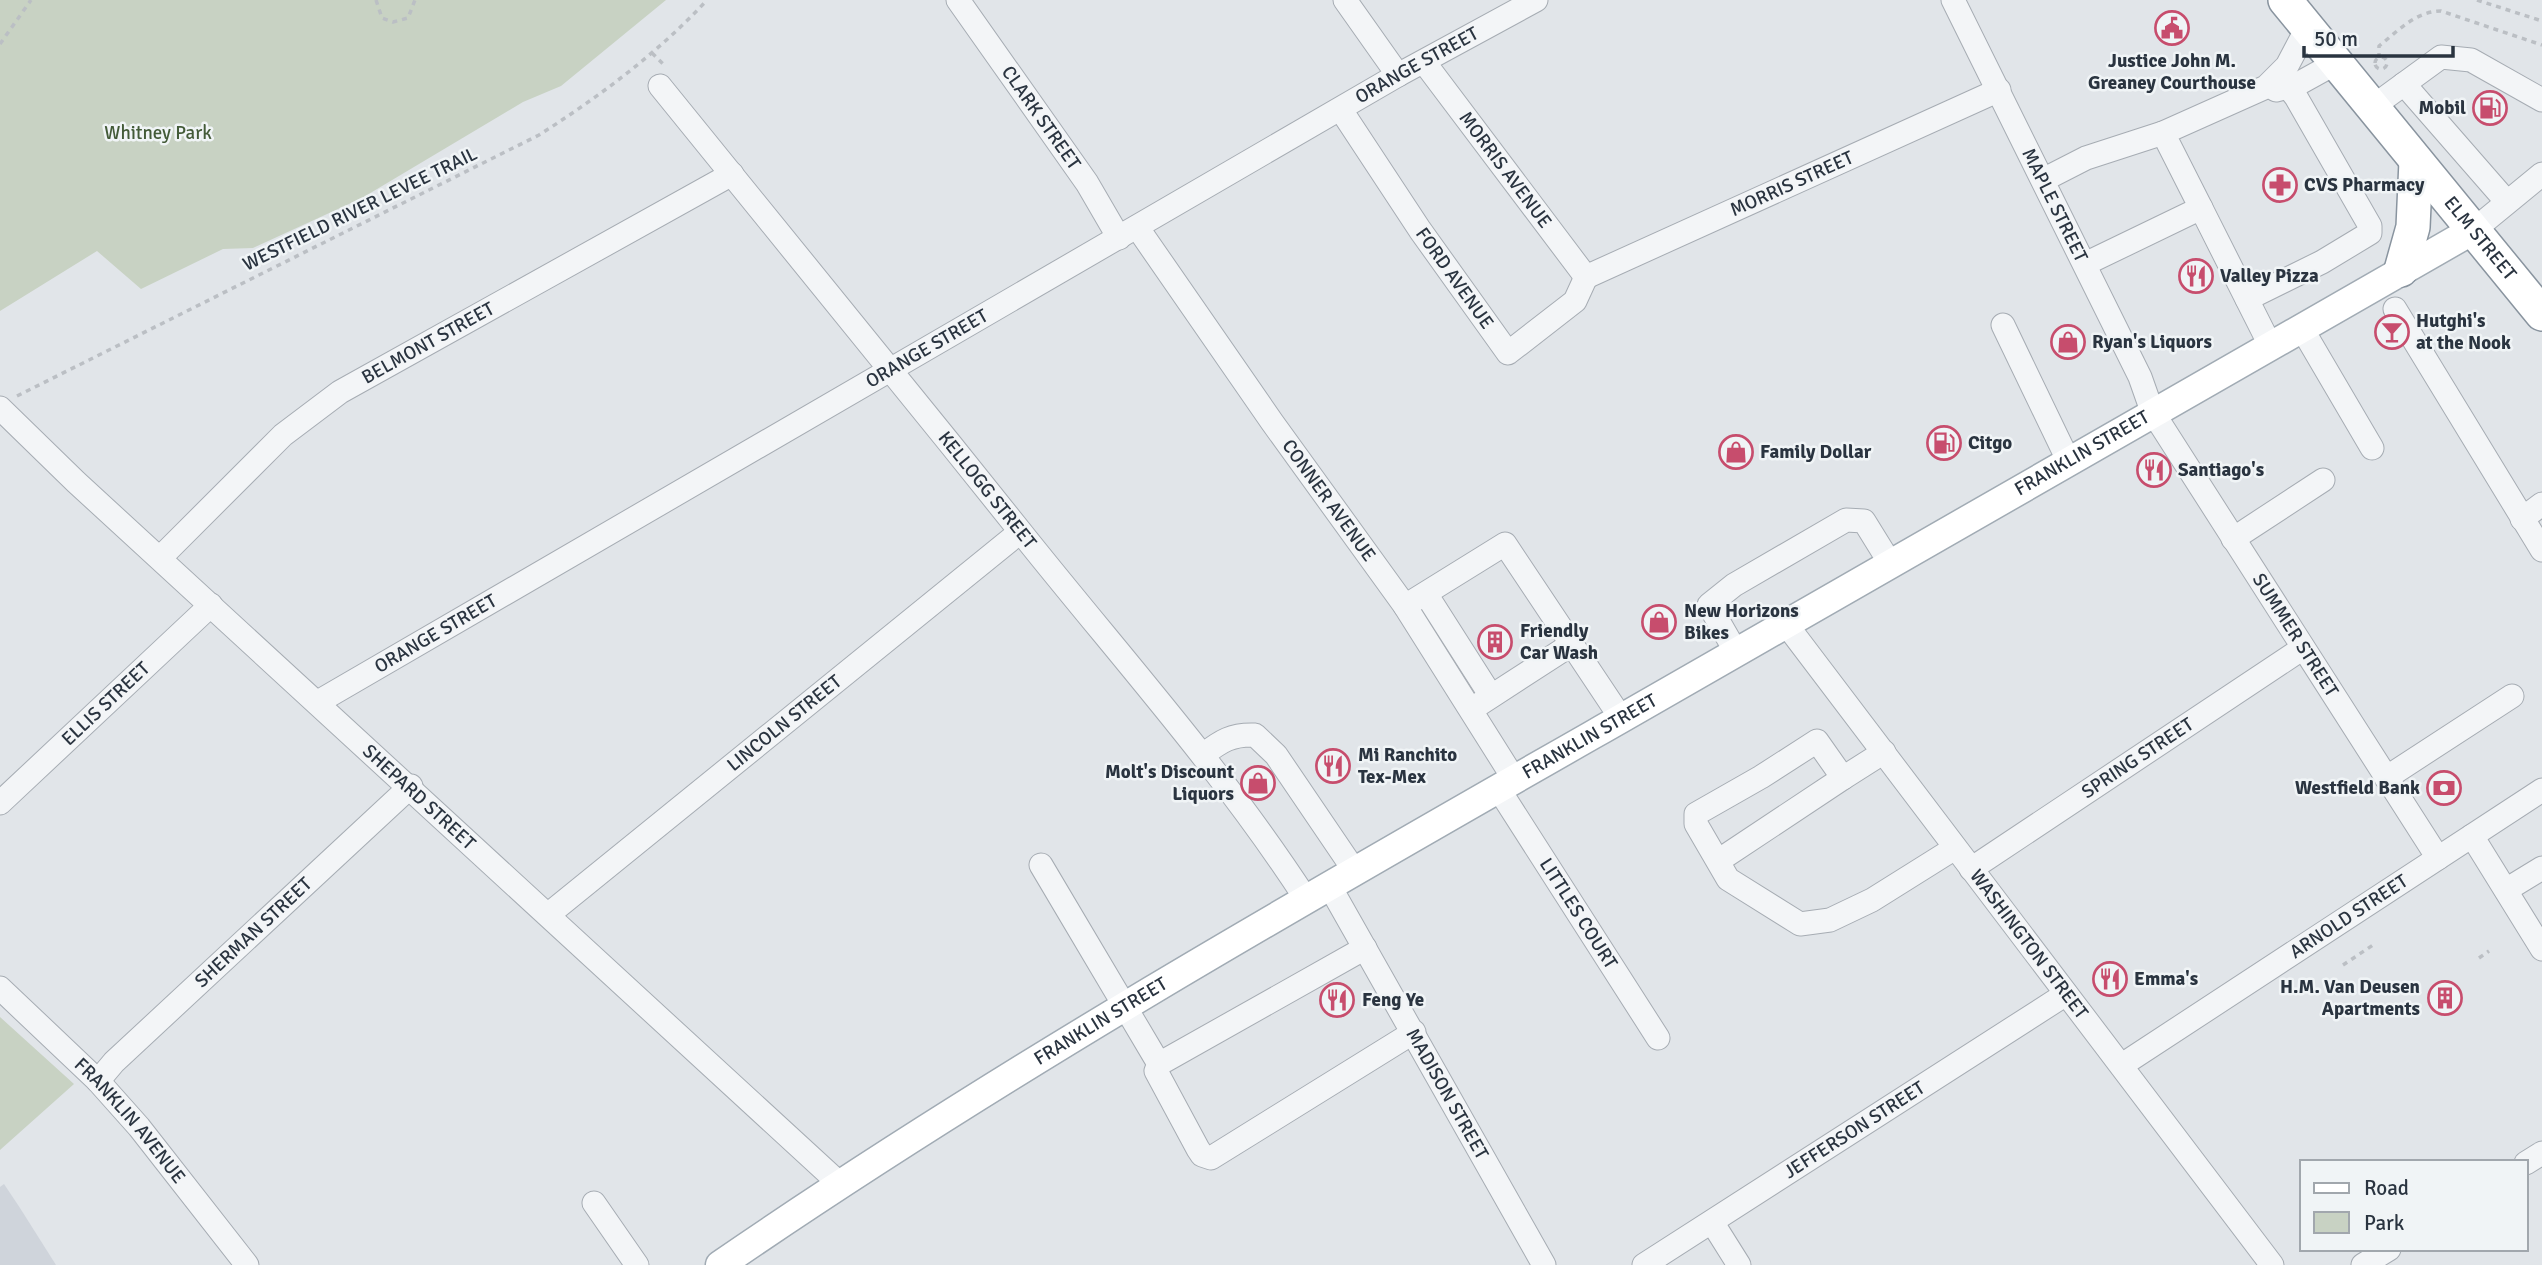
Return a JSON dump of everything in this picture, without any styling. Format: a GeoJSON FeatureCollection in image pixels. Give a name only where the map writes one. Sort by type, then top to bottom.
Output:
{"type":"FeatureCollection","features":[{"type":"Feature","properties":{"kind":"highway","name":"ELM STREET"},"geometry":{"type":"LineString","coordinates":[[2284,0],[2542,314]]}},
{"type":"Feature","properties":{"kind":"highway"},"geometry":{"type":"LineString","coordinates":[[2401,271],[2413,227],[2416,161]]}},
{"type":"Feature","properties":{"kind":"main road","name":"FRANKLIN STREET"},"geometry":{"type":"LineString","coordinates":[[726,1263],[840,1184],[1354,870],[2474,229]]}},
{"type":"Feature","properties":{"kind":"street","name":"CLARK STREET"},"geometry":{"type":"LineString","coordinates":[[958,0],[1087,183],[1128,233]]}},
{"type":"Feature","properties":{"kind":"street"},"geometry":{"type":"LineString","coordinates":[[1345,0],[1398,75]]}},
{"type":"Feature","properties":{"kind":"street","name":"ORANGE STREET"},"geometry":{"type":"LineString","coordinates":[[318,702],[1398,75],[1536,0]]}},
{"type":"Feature","properties":{"kind":"street","name":"MAPLE STREET"},"geometry":{"type":"LineString","coordinates":[[1953,0],[2140,377],[2152,411]]}},
{"type":"Feature","properties":{"kind":"street"},"geometry":{"type":"LineString","coordinates":[[2278,83],[2306,30]]}},
{"type":"Feature","properties":{"kind":"street"},"geometry":{"type":"LineString","coordinates":[[2371,108],[2441,57],[2471,60],[2542,100]]}},
{"type":"Feature","properties":{"kind":"street","name":"MORRIS AVENUE"},"geometry":{"type":"LineString","coordinates":[[1424,62],[1586,277]]}},
{"type":"Feature","properties":{"kind":"street"},"geometry":{"type":"LineString","coordinates":[[2043,180],[2086,158],[2163,133],[2278,83],[2334,64]]}},
{"type":"Feature","properties":{"kind":"street"},"geometry":{"type":"LineString","coordinates":[[2247,299],[2322,262],[2370,233],[2370,226],[2278,83]]}},
{"type":"Feature","properties":{"kind":"street"},"geometry":{"type":"LineString","coordinates":[[2404,84],[2507,202]]}},
{"type":"Feature","properties":{"kind":"street","name":"KELLOGG STREET"},"geometry":{"type":"LineString","coordinates":[[660,86],[892,369],[1020,532],[1318,892]]}},
{"type":"Feature","properties":{"kind":"street","name":"MORRIS STREET"},"geometry":{"type":"LineString","coordinates":[[1586,277],[1998,90]]}},
{"type":"Feature","properties":{"kind":"street","name":"FORD AVENUE"},"geometry":{"type":"LineString","coordinates":[[1341,110],[1420,230],[1508,353],[1575,301],[1586,277]]}},
{"type":"Feature","properties":{"kind":"street"},"geometry":{"type":"LineString","coordinates":[[2163,133],[2270,345]]}},
{"type":"Feature","properties":{"kind":"street","name":"BELMONT STREET"},"geometry":{"type":"LineString","coordinates":[[160,558],[283,435],[340,392],[732,174]]}},
{"type":"Feature","properties":{"kind":"street"},"geometry":{"type":"LineString","coordinates":[[2474,229],[2542,174]]}},
{"type":"Feature","properties":{"kind":"street"},"geometry":{"type":"LineString","coordinates":[[2085,264],[2201,208]]}},
{"type":"Feature","properties":{"kind":"street","name":"CONNER AVENUE"},"geometry":{"type":"LineString","coordinates":[[1128,233],[1272,422],[1405,606],[1470,710],[1506,784]]}},
{"type":"Feature","properties":{"kind":"street"},"geometry":{"type":"LineString","coordinates":[[2395,309],[2542,550]]}},
{"type":"Feature","properties":{"kind":"street"},"geometry":{"type":"LineString","coordinates":[[2003,325],[2068,460]]}},
{"type":"Feature","properties":{"kind":"street"},"geometry":{"type":"LineString","coordinates":[[2301,327],[2372,448]]}},
{"type":"Feature","properties":{"kind":"street","name":"SHEPARD STREET"},"geometry":{"type":"LineString","coordinates":[[6,403],[160,558],[411,786],[840,1184]]}},
{"type":"Feature","properties":{"kind":"street","name":"SUMMER STREET"},"geometry":{"type":"LineString","coordinates":[[2152,411],[2438,858]]}},
{"type":"Feature","properties":{"kind":"street"},"geometry":{"type":"LineString","coordinates":[[2233,539],[2323,480]]}},
{"type":"Feature","properties":{"kind":"street"},"geometry":{"type":"LineString","coordinates":[[2522,519],[2542,504]]}},
{"type":"Feature","properties":{"kind":"street"},"geometry":{"type":"LineString","coordinates":[[1736,652],[1709,605],[1734,585],[1835,526],[1846,520],[1864,521],[1891,563]]}},
{"type":"Feature","properties":{"kind":"street","name":"LINCOLN STREET"},"geometry":{"type":"LineString","coordinates":[[548,914],[1020,532]]}},
{"type":"Feature","properties":{"kind":"street"},"geometry":{"type":"LineString","coordinates":[[1405,606],[1505,544],[1621,718]]}},
{"type":"Feature","properties":{"kind":"street"},"geometry":{"type":"LineString","coordinates":[[1426,594],[1491,696]]}},
{"type":"Feature","properties":{"kind":"street","name":"ELLIS STREET"},"geometry":{"type":"LineString","coordinates":[[0,803],[211,605]]}},
{"type":"Feature","properties":{"kind":"street","name":"WASHINGTON STREET"},"geometry":{"type":"LineString","coordinates":[[1786,624],[2272,1265]]}},
{"type":"Feature","properties":{"kind":"street"},"geometry":{"type":"LineString","coordinates":[[1470,710],[1572,644]]}},
{"type":"Feature","properties":{"kind":"street","name":"SPRING STREET"},"geometry":{"type":"LineString","coordinates":[[1971,869],[2303,648]]}},
{"type":"Feature","properties":{"kind":"street"},"geometry":{"type":"LineString","coordinates":[[2386,778],[2512,696]]}},
{"type":"Feature","properties":{"kind":"street"},"geometry":{"type":"LineString","coordinates":[[1203,755],[1225,739],[1238,734],[1255,735],[1276,755],[1354,870]]}},
{"type":"Feature","properties":{"kind":"street"},"geometry":{"type":"LineString","coordinates":[[1843,778],[1817,741],[1696,814],[1696,824],[1728,879],[1800,924],[1830,920],[1872,901],[1955,848]]}},
{"type":"Feature","properties":{"kind":"street"},"geometry":{"type":"LineString","coordinates":[[1718,861],[1884,752]]}},
{"type":"Feature","properties":{"kind":"street","name":"LITTLES COURT"},"geometry":{"type":"LineString","coordinates":[[1506,784],[1658,1038]]}},
{"type":"Feature","properties":{"kind":"street","name":"SHERMAN STREET"},"geometry":{"type":"LineString","coordinates":[[98,1081],[114,1062],[411,786]]}},
{"type":"Feature","properties":{"kind":"street","name":"ARNOLD STREET"},"geometry":{"type":"LineString","coordinates":[[2122,1065],[2542,790]]}},
{"type":"Feature","properties":{"kind":"street"},"geometry":{"type":"LineString","coordinates":[[2472,836],[2542,949]]}},
{"type":"Feature","properties":{"kind":"street"},"geometry":{"type":"LineString","coordinates":[[1041,864],[1158,1064]]}},
{"type":"Feature","properties":{"kind":"street"},"geometry":{"type":"LineString","coordinates":[[2506,890],[2542,867]]}},
{"type":"Feature","properties":{"kind":"street","name":"MADISON STREET"},"geometry":{"type":"LineString","coordinates":[[1318,892],[1365,948],[1544,1265]]}},
{"type":"Feature","properties":{"kind":"street"},"geometry":{"type":"LineString","coordinates":[[1365,948],[1158,1064],[1156,1071],[1198,1149],[1202,1155],[1211,1158],[1414,1032]]}},
{"type":"Feature","properties":{"kind":"street","name":"FRANKLIN AVENUE"},"geometry":{"type":"LineString","coordinates":[[0,988],[98,1081],[139,1127],[247,1265]]}},
{"type":"Feature","properties":{"kind":"street","name":"JEFFERSON STREET"},"geometry":{"type":"LineString","coordinates":[[1644,1265],[2066,994]]}},
{"type":"Feature","properties":{"kind":"street"},"geometry":{"type":"LineString","coordinates":[[594,1203],[637,1265]]}},
{"type":"Feature","properties":{"kind":"street"},"geometry":{"type":"LineString","coordinates":[[1712,1222],[1739,1265]]}},
{"type":"Feature","properties":{"kind":"street"},"geometry":{"type":"LineString","coordinates":[[2363,1265],[2386,1251]]}},
{"type":"Feature","properties":{"kind":"path"},"geometry":{"type":"LineString","coordinates":[[0,44],[31,0]]}},
{"type":"Feature","properties":{"kind":"path"},"geometry":{"type":"LineString","coordinates":[[376,0],[382,18],[393,22],[408,18],[415,0]]}},
{"type":"Feature","properties":{"kind":"path","name":"WESTFIELD RIVER LEVEE TRAIL"},"geometry":{"type":"LineString","coordinates":[[6,403],[539,135],[584,106],[642,61],[707,0]]}},
{"type":"Feature","properties":{"kind":"path"},"geometry":{"type":"LineString","coordinates":[[2477,0],[2542,21]]}},
{"type":"Feature","properties":{"kind":"path"},"geometry":{"type":"LineString","coordinates":[[2379,58],[2379,46],[2414,18],[2437,11],[2542,44]]}},
{"type":"Feature","properties":{"kind":"path"},"geometry":{"type":"LineString","coordinates":[[2343,965],[2373,945]]}},
{"type":"Feature","properties":{"kind":"path"},"geometry":{"type":"LineString","coordinates":[[2479,958],[2489,951]]}},
{"type":"Feature","properties":{"kind":"shaded area"},"geometry":{"type":"Polygon","coordinates":[[[4,1184],[56,1265],[0,1265],[0,1187],[4,1184]]]}},
{"type":"Feature","properties":{"kind":"green space","name":"Whitney Park"},"geometry":{"type":"Polygon","coordinates":[[[0,0],[666,0],[561,86],[523,102],[362,198],[253,248],[223,249],[141,289],[97,251],[0,311],[0,0]]]}},
{"type":"Feature","properties":{"kind":"green space"},"geometry":{"type":"Polygon","coordinates":[[[0,1017],[74,1084],[0,1150],[0,1017]]]}},
{"type":"Feature","properties":{"kind":"place","name":"Justice John M. Greaney Courthouse"},"geometry":{"type":"Point","coordinates":[2172,28]}},
{"type":"Feature","properties":{"kind":"place","name":"Mobil"},"geometry":{"type":"Point","coordinates":[2490,108]}},
{"type":"Feature","properties":{"kind":"place","name":"CVS Pharmacy"},"geometry":{"type":"Point","coordinates":[2280,185]}},
{"type":"Feature","properties":{"kind":"place","name":"Valley Pizza"},"geometry":{"type":"Point","coordinates":[2196,276]}},
{"type":"Feature","properties":{"kind":"place","name":"Hutghi's at the Nook"},"geometry":{"type":"Point","coordinates":[2392,332]}},
{"type":"Feature","properties":{"kind":"place","name":"Ryan's Liquors"},"geometry":{"type":"Point","coordinates":[2068,342]}},
{"type":"Feature","properties":{"kind":"place","name":"Citgo"},"geometry":{"type":"Point","coordinates":[1944,443]}},
{"type":"Feature","properties":{"kind":"place","name":"Family Dollar"},"geometry":{"type":"Point","coordinates":[1736,452]}},
{"type":"Feature","properties":{"kind":"place","name":"Santiago's"},"geometry":{"type":"Point","coordinates":[2154,470]}},
{"type":"Feature","properties":{"kind":"place","name":"New Horizons Bikes"},"geometry":{"type":"Point","coordinates":[1659,622]}},
{"type":"Feature","properties":{"kind":"place","name":"Friendly Car Wash"},"geometry":{"type":"Point","coordinates":[1495,642]}},
{"type":"Feature","properties":{"kind":"place","name":"Mi Ranchito Tex-Mex"},"geometry":{"type":"Point","coordinates":[1333,766]}},
{"type":"Feature","properties":{"kind":"place","name":"Molt's Discount Liquors"},"geometry":{"type":"Point","coordinates":[1258,783]}},
{"type":"Feature","properties":{"kind":"place","name":"Westfield Bank"},"geometry":{"type":"Point","coordinates":[2444,788]}},
{"type":"Feature","properties":{"kind":"place","name":"Emma's"},"geometry":{"type":"Point","coordinates":[2110,979]}},
{"type":"Feature","properties":{"kind":"place","name":"H.M. Van Deusen Apartments"},"geometry":{"type":"Point","coordinates":[2445,998]}},
{"type":"Feature","properties":{"kind":"place","name":"Feng Ye"},"geometry":{"type":"Point","coordinates":[1337,1000]}}]}
